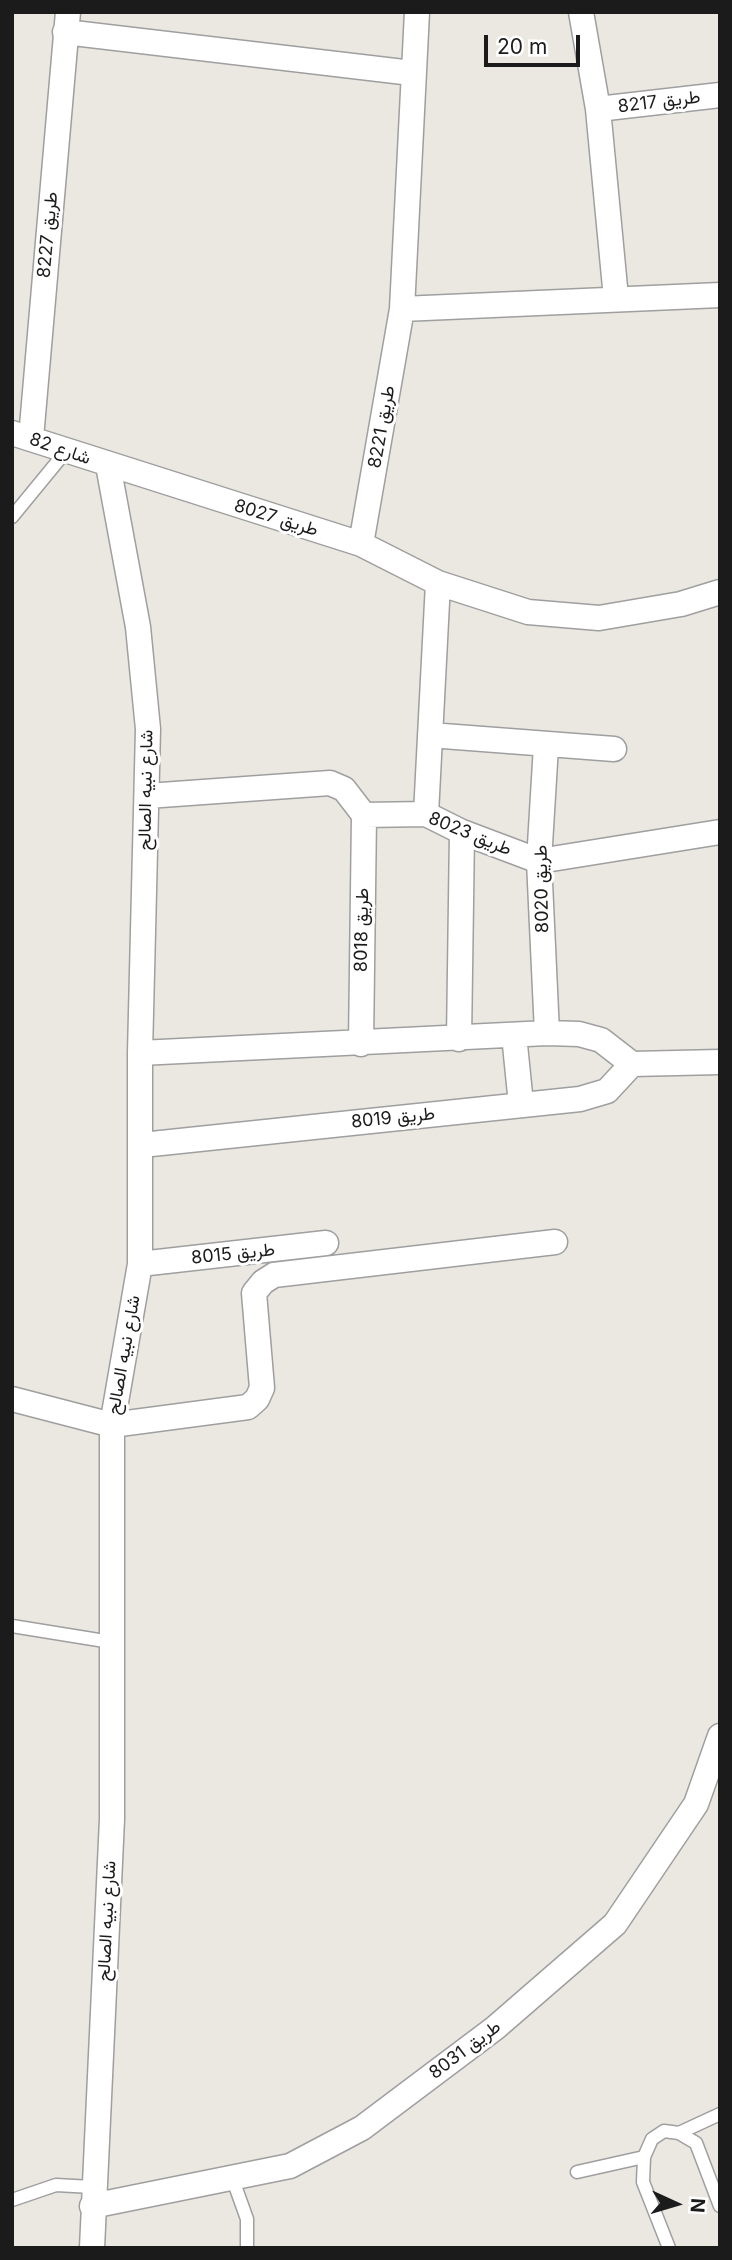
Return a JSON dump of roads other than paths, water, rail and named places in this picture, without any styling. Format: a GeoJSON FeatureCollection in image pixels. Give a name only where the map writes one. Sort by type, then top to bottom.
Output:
{"type":"FeatureCollection","features":[{"type":"Feature","properties":{"kind":"street","name":"طريق 8221"},"geometry":{"type":"LineString","coordinates":[[361,544],[402,309],[417,12]]}},
{"type":"Feature","properties":{"kind":"street"},"geometry":{"type":"LineString","coordinates":[[581,12],[598,108],[616,298]]}},
{"type":"Feature","properties":{"kind":"street","name":"طريق 8227"},"geometry":{"type":"LineString","coordinates":[[22,435],[66,22],[412,73]]}},
{"type":"Feature","properties":{"kind":"street","name":"طريق 8217"},"geometry":{"type":"LineString","coordinates":[[598,108],[720,95]]}},
{"type":"Feature","properties":{"kind":"street"},"geometry":{"type":"LineString","coordinates":[[402,309],[720,295]]}},
{"type":"Feature","properties":{"kind":"street","name":"شارع 82"},"geometry":{"type":"LineString","coordinates":[[22,435],[108,465]]}},
{"type":"Feature","properties":{"kind":"street","name":"طريق 8027"},"geometry":{"type":"LineString","coordinates":[[108,465],[361,544],[438,583],[528,612],[599,618],[681,604],[720,592]]}},
{"type":"Feature","properties":{"kind":"street","name":"شارع نبيه الصالح"},"geometry":{"type":"LineString","coordinates":[[92,2248],[92,2197],[112,1819],[112,1425],[140,1264],[140,1054],[148,730],[138,627],[108,465]]}},
{"type":"Feature","properties":{"kind":"street"},"geometry":{"type":"LineString","coordinates":[[426,814],[438,583]]}},
{"type":"Feature","properties":{"kind":"street"},"geometry":{"type":"LineString","coordinates":[[430,735],[614,750]]}},
{"type":"Feature","properties":{"kind":"street","name":"طريق 8020"},"geometry":{"type":"LineString","coordinates":[[546,746],[539,861],[547,1033]]}},
{"type":"Feature","properties":{"kind":"street"},"geometry":{"type":"LineString","coordinates":[[147,796],[330,783],[344,789],[364,815]]}},
{"type":"Feature","properties":{"kind":"street","name":"طريق 8023"},"geometry":{"type":"LineString","coordinates":[[364,815],[426,814],[462,832],[539,861],[720,832]]}},
{"type":"Feature","properties":{"kind":"street","name":"طريق 8018"},"geometry":{"type":"LineString","coordinates":[[361,1044],[364,815]]}},
{"type":"Feature","properties":{"kind":"street"},"geometry":{"type":"LineString","coordinates":[[459,1039],[462,832]]}},
{"type":"Feature","properties":{"kind":"street"},"geometry":{"type":"LineString","coordinates":[[140,1054],[547,1033],[579,1034],[601,1040],[632,1064],[720,1062]]}},
{"type":"Feature","properties":{"kind":"street"},"geometry":{"type":"LineString","coordinates":[[514,1035],[521,1104]]}},
{"type":"Feature","properties":{"kind":"street","name":"طريق 8019"},"geometry":{"type":"LineString","coordinates":[[142,1145],[580,1099],[607,1091],[632,1064]]}},
{"type":"Feature","properties":{"kind":"street"},"geometry":{"type":"LineString","coordinates":[[12,1399],[112,1425],[248,1407],[257,1399],[262,1388],[254,1293],[263,1282],[274,1275],[555,1242]]}},
{"type":"Feature","properties":{"kind":"street","name":"طريق 8015"},"geometry":{"type":"LineString","coordinates":[[140,1264],[326,1243]]}},
{"type":"Feature","properties":{"kind":"street","name":"طريق 8031"},"geometry":{"type":"LineString","coordinates":[[92,2197],[233,2180],[290,2166],[362,2128],[495,2028],[615,1924],[696,1804],[718,1744]]}},
{"type":"Feature","properties":{"kind":"lane"},"geometry":{"type":"LineString","coordinates":[[12,517],[67,450]]}},
{"type":"Feature","properties":{"kind":"lane"},"geometry":{"type":"LineString","coordinates":[[12,1626],[111,1642]]}},
{"type":"Feature","properties":{"kind":"lane"},"geometry":{"type":"LineString","coordinates":[[679,2133],[720,2115]]}},
{"type":"Feature","properties":{"kind":"lane"},"geometry":{"type":"LineString","coordinates":[[669,2248],[643,2182],[644,2157],[652,2139],[664,2131],[679,2133],[696,2143],[720,2206]]}},
{"type":"Feature","properties":{"kind":"lane"},"geometry":{"type":"LineString","coordinates":[[577,2172],[644,2157]]}},
{"type":"Feature","properties":{"kind":"lane"},"geometry":{"type":"LineString","coordinates":[[233,2180],[247,2219],[247,2248]]}},
{"type":"Feature","properties":{"kind":"lane"},"geometry":{"type":"LineString","coordinates":[[12,2200],[56,2185],[92,2197]]}}]}
